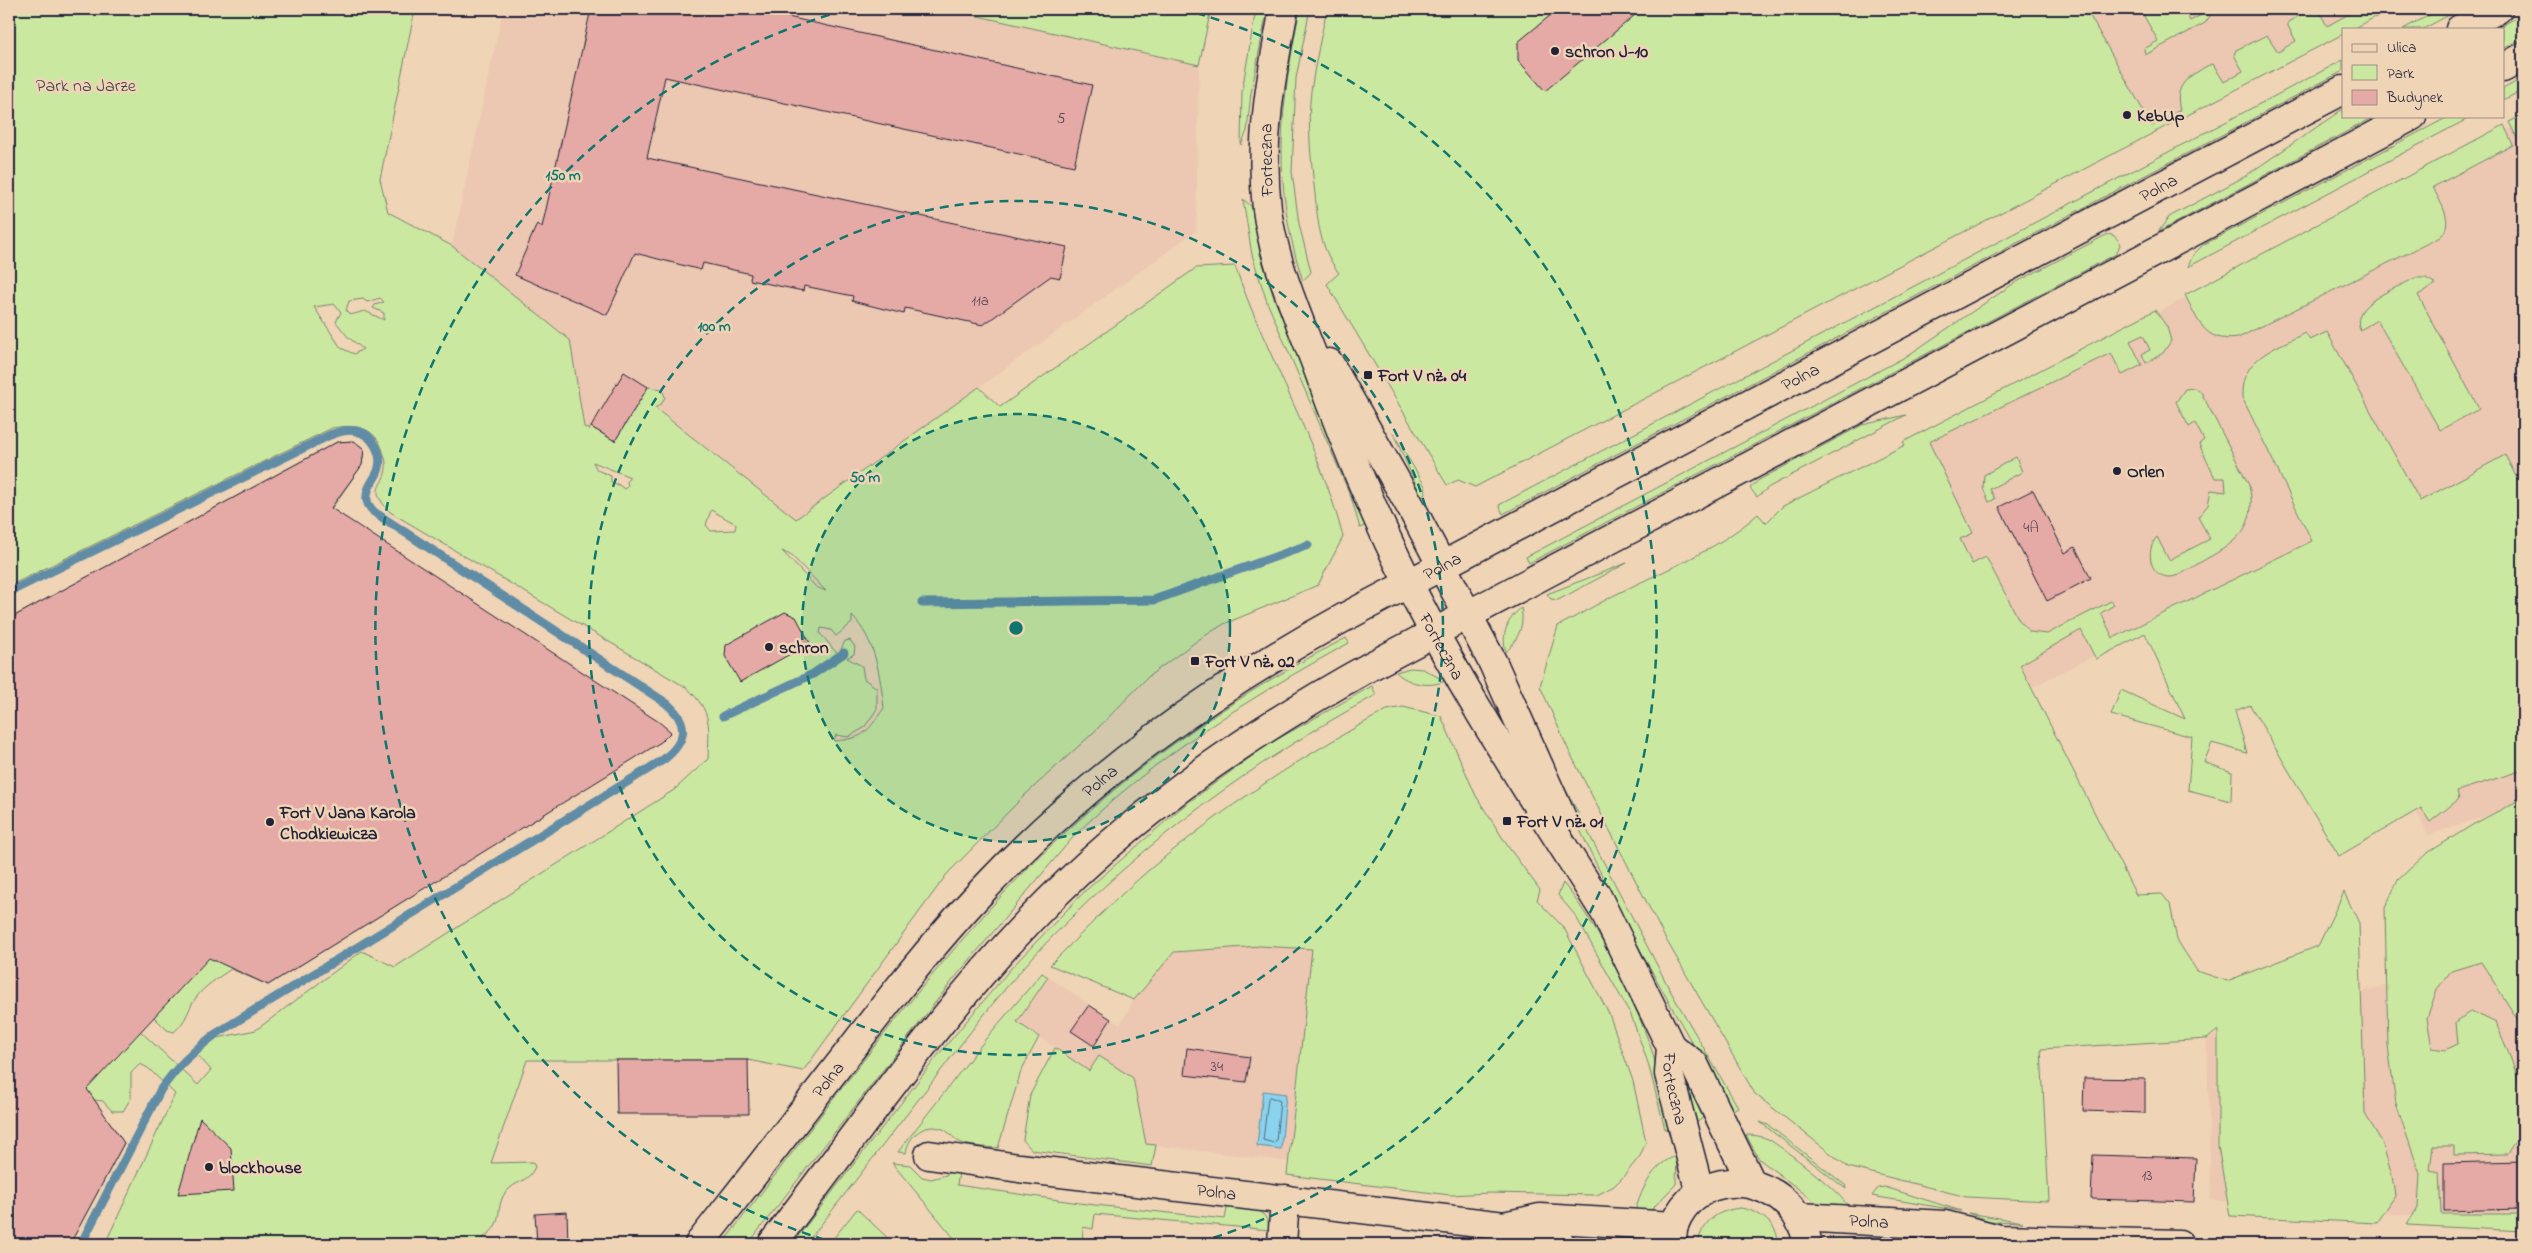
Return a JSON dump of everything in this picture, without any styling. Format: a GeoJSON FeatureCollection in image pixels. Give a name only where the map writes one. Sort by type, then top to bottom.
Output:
{"type":"FeatureCollection","features":[{"type":"Feature","properties":{"kind":"street","name":"Forteczna"},"geometry":{"type":"LineString","coordinates":[[1284,9],[1266,104],[1265,176],[1267,209],[1273,242],[1295,309],[1358,475],[1408,584],[1461,680],[1602,908]]}},
{"type":"Feature","properties":{"kind":"street"},"geometry":{"type":"LineString","coordinates":[[2462,28],[2498,9]]}},
{"type":"Feature","properties":{"kind":"street"},"geometry":{"type":"LineString","coordinates":[[2504,68],[2523,58]]}},
{"type":"Feature","properties":{"kind":"street","name":"Polna"},"geometry":{"type":"LineString","coordinates":[[699,1244],[920,962],[981,891],[1053,821],[1124,759],[1189,711],[1293,645],[2342,91]]}},
{"type":"Feature","properties":{"kind":"street"},"geometry":{"type":"LineString","coordinates":[[772,1244],[964,996],[1030,920],[1085,866],[1158,804],[1258,732],[1332,688],[1468,615],[2408,118]]}},
{"type":"Feature","properties":{"kind":"street","name":"Forteczna"},"geometry":{"type":"LineString","coordinates":[[1295,309],[1344,388],[1413,511],[1468,615],[1496,670],[1602,908],[1671,1047],[1669,1074],[1700,1193]]}},
{"type":"Feature","properties":{"kind":"street"},"geometry":{"type":"LineString","coordinates":[[1671,1047],[1694,1064],[1752,1184]]}},
{"type":"Feature","properties":{"kind":"street","name":"Polna"},"geometry":{"type":"LineString","coordinates":[[929,1155],[1019,1168],[1504,1226],[1541,1241],[1562,1244]]}},
{"type":"Feature","properties":{"kind":"street"},"geometry":{"type":"LineString","coordinates":[[1673,1235],[1684,1207],[1700,1193],[1721,1185],[1738,1182],[1752,1184],[1773,1191],[1787,1202],[1806,1232],[1807,1244]]}},
{"type":"Feature","properties":{"kind":"street"},"geometry":{"type":"LineString","coordinates":[[1282,1244],[1285,1199]]}},
{"type":"Feature","properties":{"kind":"street","name":"Polna"},"geometry":{"type":"LineString","coordinates":[[1798,1217],[1945,1225],[1983,1241],[2179,1244]]}},
{"type":"Feature","properties":{"kind":"street","name":"Polna"},"geometry":{"type":"LineString","coordinates":[[1504,1226],[1540,1218],[1673,1235]]}},
{"type":"Feature","properties":{"kind":"shaded area"},"geometry":{"type":"Polygon","coordinates":[[[503,9],[946,9],[1199,65],[1196,231],[796,519],[647,401],[618,447],[584,427],[570,340],[452,246],[503,9]]]}},
{"type":"Feature","properties":{"kind":"shaded area"},"geometry":{"type":"Polygon","coordinates":[[[2036,9],[2376,9],[2116,147],[2036,9]]]}},
{"type":"Feature","properties":{"kind":"shaded area"},"geometry":{"type":"Polygon","coordinates":[[[2523,121],[2523,804],[2428,835],[2289,556],[2032,687],[1905,445],[2523,121]]]}},
{"type":"Feature","properties":{"kind":"shaded area"},"geometry":{"type":"Polygon","coordinates":[[[2523,944],[2523,1224],[2211,1200],[2207,1039],[2523,944]]]}},
{"type":"Feature","properties":{"kind":"shaded area"},"geometry":{"type":"Polygon","coordinates":[[[1260,946],[1312,949],[1293,1162],[1146,1144],[1133,1078],[1090,1071],[1017,1022],[1048,977],[1120,1025],[1134,1000],[1174,952],[1260,946]]]}},
{"type":"Feature","properties":{"kind":"green space","name":"Park na Jarze"},"geometry":{"type":"Polygon","coordinates":[[[9,9],[415,9],[380,179],[388,212],[452,246],[570,340],[584,427],[589,430],[591,427],[615,441],[648,387],[662,389],[665,397],[661,404],[655,408],[796,519],[979,387],[1000,407],[1196,268],[1235,266],[1262,334],[1307,434],[1333,502],[1343,537],[1318,585],[1224,624],[1198,640],[1149,676],[1093,733],[1026,794],[947,874],[803,1071],[748,1060],[527,1060],[491,1163],[533,1162],[535,1167],[529,1176],[510,1188],[503,1196],[495,1226],[480,1244],[105,1244],[175,1094],[148,1068],[140,1064],[131,1073],[131,1098],[123,1111],[112,1111],[103,1101],[94,1100],[124,1143],[81,1223],[55,1228],[32,1244],[11,1244],[9,1241],[9,619],[337,442],[354,441],[364,449],[362,465],[331,509],[667,729],[668,735],[643,753],[630,746],[433,869],[421,890],[268,985],[231,969],[199,994],[184,1020],[174,1032],[167,1030],[153,1016],[140,1031],[198,1085],[211,1070],[197,1054],[217,1038],[256,1030],[362,951],[395,967],[674,790],[708,759],[708,720],[701,705],[687,688],[390,512],[379,497],[378,492],[386,467],[383,451],[375,436],[356,427],[332,428],[9,586],[9,9]],[[380,298],[367,302],[363,299],[349,301],[346,310],[350,315],[365,311],[384,320],[384,313],[373,308],[375,305],[384,302],[380,298]],[[334,304],[314,307],[341,348],[354,354],[363,349],[348,337],[336,322],[341,312],[334,304]],[[593,462],[597,470],[611,476],[611,482],[624,489],[628,486],[627,481],[630,477],[593,462]],[[711,510],[706,525],[711,531],[735,530],[736,524],[711,510]],[[782,551],[816,587],[826,591],[792,556],[782,551]],[[852,616],[852,623],[836,636],[831,630],[821,628],[820,634],[839,654],[845,641],[850,640],[855,647],[854,654],[847,658],[862,666],[864,679],[877,688],[877,709],[864,728],[848,737],[836,735],[834,741],[853,738],[864,733],[884,708],[876,659],[867,636],[852,616]]]}},
{"type":"Feature","properties":{"kind":"green space"},"geometry":{"type":"Polygon","coordinates":[[[946,9],[1211,9],[1199,65],[946,9]]]}},
{"type":"Feature","properties":{"kind":"green space"},"geometry":{"type":"Polygon","coordinates":[[[1256,9],[1267,11],[1251,93],[1247,131],[1241,145],[1242,91],[1256,9]]]}},
{"type":"Feature","properties":{"kind":"green space"},"geometry":{"type":"Polygon","coordinates":[[[1300,9],[1310,9],[1296,78],[1292,172],[1299,224],[1311,272],[1303,281],[1286,211],[1282,145],[1288,79],[1300,9]]]}},
{"type":"Feature","properties":{"kind":"green space"},"geometry":{"type":"Polygon","coordinates":[[[1327,9],[2086,9],[2152,126],[2180,110],[2179,92],[2184,82],[2193,74],[2213,64],[2224,82],[2243,71],[2234,55],[2236,50],[2267,35],[2278,52],[2296,41],[2288,26],[2288,22],[2311,9],[2318,9],[2327,26],[2358,9],[2391,9],[2354,28],[2342,28],[2342,35],[1475,487],[1458,480],[1447,485],[1327,284],[1339,273],[1328,254],[1321,235],[1311,155],[1309,117],[1318,50],[1327,9]]]}},
{"type":"Feature","properties":{"kind":"green space"},"geometry":{"type":"Polygon","coordinates":[[[2140,9],[2183,9],[2190,21],[2207,12],[2210,16],[2205,23],[2145,55],[2144,49],[2158,41],[2140,9]]]}},
{"type":"Feature","properties":{"kind":"green space"},"geometry":{"type":"Polygon","coordinates":[[[2441,9],[2460,9],[2425,28],[2405,28],[2441,9]]]}},
{"type":"Feature","properties":{"kind":"green space"},"geometry":{"type":"Polygon","coordinates":[[[2523,14],[2523,38],[2504,48],[2504,28],[2498,28],[2523,14]]]}},
{"type":"Feature","properties":{"kind":"green space"},"geometry":{"type":"Polygon","coordinates":[[[2342,61],[2342,72],[1503,514],[1499,505],[2342,61]]]}},
{"type":"Feature","properties":{"kind":"green space"},"geometry":{"type":"Polygon","coordinates":[[[2523,78],[2523,90],[2504,100],[2504,88],[2523,78]]]}},
{"type":"Feature","properties":{"kind":"green space"},"geometry":{"type":"Polygon","coordinates":[[[2342,110],[2342,118],[2372,118],[2158,232],[2169,217],[2244,177],[2342,110]]]}},
{"type":"Feature","properties":{"kind":"green space"},"geometry":{"type":"Polygon","coordinates":[[[2523,115],[2523,139],[2519,142],[2509,122],[2523,115]]]}},
{"type":"Feature","properties":{"kind":"green space"},"geometry":{"type":"Polygon","coordinates":[[[2446,118],[2469,118],[2188,267],[2193,255],[2203,245],[2446,118]]]}},
{"type":"Feature","properties":{"kind":"green space"},"geometry":{"type":"Polygon","coordinates":[[[2504,125],[2513,145],[2433,187],[2445,212],[2446,219],[2445,231],[2440,237],[2238,338],[2226,339],[2217,337],[2204,328],[2199,321],[2185,295],[2504,125]]]}},
{"type":"Feature","properties":{"kind":"green space"},"geometry":{"type":"Polygon","coordinates":[[[1243,199],[1252,207],[1260,254],[1275,301],[1313,385],[1366,525],[1360,528],[1351,497],[1267,302],[1252,255],[1243,199]]]}},
{"type":"Feature","properties":{"kind":"green space"},"geometry":{"type":"Polygon","coordinates":[[[2106,235],[2113,235],[2118,240],[2120,245],[2116,254],[1529,563],[1526,557],[1907,356],[2013,284],[2106,235]]]}},
{"type":"Feature","properties":{"kind":"green space"},"geometry":{"type":"Polygon","coordinates":[[[2415,278],[2426,278],[2436,284],[2418,295],[2479,409],[2440,430],[2377,320],[2360,330],[2358,320],[2361,312],[2376,298],[2415,278]]]}},
{"type":"Feature","properties":{"kind":"green space"},"geometry":{"type":"Polygon","coordinates":[[[2155,310],[2167,327],[2171,341],[2163,353],[2146,363],[2142,354],[2150,350],[2143,335],[2130,341],[2142,365],[2122,375],[2111,353],[1929,442],[1973,533],[1960,539],[1972,564],[1986,557],[2019,620],[2030,632],[2047,634],[2111,601],[2114,605],[2101,613],[2113,638],[2312,541],[2242,397],[2243,384],[2253,364],[2272,350],[2305,333],[2310,340],[2327,332],[2420,501],[2505,455],[2523,490],[2523,770],[2457,791],[2459,799],[2430,822],[2421,808],[2339,856],[2250,705],[2235,711],[2247,753],[2212,743],[2204,762],[2232,772],[2231,801],[2188,790],[2192,737],[2111,715],[2121,690],[2185,719],[2145,633],[2096,659],[2081,630],[2020,665],[2136,895],[2162,894],[2170,904],[2177,940],[2197,971],[2227,981],[2318,946],[2344,892],[2359,923],[2365,1114],[2382,1142],[2392,1176],[2395,1196],[2377,1223],[2230,1216],[2218,1146],[2218,1030],[2207,1039],[2041,1049],[2049,1201],[1967,1197],[1848,1167],[1755,1094],[1664,936],[1569,751],[1540,686],[1558,626],[1713,546],[1758,514],[1766,523],[1783,506],[1905,445],[1903,442],[2155,310]]]}},
{"type":"Feature","properties":{"kind":"green space"},"geometry":{"type":"Polygon","coordinates":[[[2194,388],[2201,392],[2249,485],[2250,514],[2247,524],[2232,542],[2182,573],[2171,577],[2158,573],[2154,568],[2150,556],[2153,542],[2157,537],[2169,560],[2210,539],[2198,517],[2208,505],[2211,490],[2226,492],[2225,478],[2215,478],[2199,444],[2204,440],[2195,423],[2189,427],[2176,402],[2185,389],[2194,388]]]}},
{"type":"Feature","properties":{"kind":"green space"},"geometry":{"type":"Polygon","coordinates":[[[1906,415],[1769,487],[1757,497],[1750,488],[1759,480],[1862,425],[1906,415]]]}},
{"type":"Feature","properties":{"kind":"green space"},"geometry":{"type":"Polygon","coordinates":[[[1393,433],[1425,486],[1426,492],[1422,498],[1393,433]]]}},
{"type":"Feature","properties":{"kind":"green space"},"geometry":{"type":"Polygon","coordinates":[[[2016,457],[2022,472],[1990,489],[1995,499],[1989,502],[1983,488],[1984,475],[2016,457]]]}},
{"type":"Feature","properties":{"kind":"green space"},"geometry":{"type":"Polygon","coordinates":[[[1627,563],[1558,600],[1551,599],[1547,594],[1627,563]]]}},
{"type":"Feature","properties":{"kind":"green space"},"geometry":{"type":"Polygon","coordinates":[[[1521,608],[1520,632],[1506,652],[1504,640],[1506,628],[1512,617],[1521,608]]]}},
{"type":"Feature","properties":{"kind":"green space"},"geometry":{"type":"Polygon","coordinates":[[[1346,638],[1349,643],[1240,707],[1170,754],[1105,807],[1074,836],[952,981],[748,1244],[722,1244],[921,988],[992,906],[1071,827],[1157,756],[1203,723],[1297,664],[1346,638]]]}},
{"type":"Feature","properties":{"kind":"green space"},"geometry":{"type":"Polygon","coordinates":[[[1410,668],[1423,669],[1445,681],[1419,684],[1406,679],[1396,672],[1410,668]]]}},
{"type":"Feature","properties":{"kind":"green space"},"geometry":{"type":"Polygon","coordinates":[[[1372,686],[1376,695],[1331,720],[1245,775],[1163,836],[1086,903],[1034,956],[992,1005],[806,1244],[792,1244],[939,1054],[1012,967],[1085,891],[1181,808],[1267,745],[1372,686]]]}},
{"type":"Feature","properties":{"kind":"green space"},"geometry":{"type":"Polygon","coordinates":[[[1403,707],[1441,716],[1476,796],[1509,848],[1540,890],[1537,900],[1564,928],[1609,1014],[1633,1081],[1646,1142],[1640,1156],[1623,1177],[1614,1186],[1597,1195],[1488,1193],[1450,1195],[1287,1175],[1312,949],[1260,946],[1174,952],[1134,1000],[1050,965],[1136,881],[1205,825],[1294,764],[1324,746],[1387,710],[1403,707]]]}},
{"type":"Feature","properties":{"kind":"green space"},"geometry":{"type":"Polygon","coordinates":[[[1549,757],[1671,992],[1738,1107],[1731,1111],[1657,981],[1611,893],[1568,803],[1549,757]]]}},
{"type":"Feature","properties":{"kind":"green space"},"geometry":{"type":"Polygon","coordinates":[[[2523,798],[2523,1028],[2481,962],[2451,971],[2437,989],[2427,1018],[2432,1048],[2445,1050],[2458,1044],[2456,1022],[2471,1011],[2496,1023],[2516,1072],[2523,1111],[2521,1132],[2508,1154],[2454,1155],[2454,1146],[2433,1146],[2430,1170],[2439,1172],[2441,1214],[2523,1214],[2523,1231],[2407,1225],[2418,1207],[2420,1174],[2396,1104],[2388,1046],[2385,908],[2398,880],[2426,854],[2474,824],[2523,798]]]}},
{"type":"Feature","properties":{"kind":"green space"},"geometry":{"type":"Polygon","coordinates":[[[1563,883],[1603,942],[1635,1007],[1658,1070],[1672,1128],[1665,1129],[1648,1063],[1631,1015],[1575,915],[1558,895],[1563,883]]]}},
{"type":"Feature","properties":{"kind":"green space"},"geometry":{"type":"Polygon","coordinates":[[[1042,973],[1048,977],[1017,1022],[1039,1037],[1021,1071],[998,1148],[980,1147],[959,1142],[943,1129],[930,1127],[914,1136],[907,1147],[906,1153],[898,1152],[988,1036],[1042,973]]]}},
{"type":"Feature","properties":{"kind":"green space"},"geometry":{"type":"Polygon","coordinates":[[[1055,1048],[1089,1071],[1099,1056],[1133,1078],[1146,1144],[1156,1145],[1152,1166],[1032,1150],[1023,1140],[1030,1095],[1055,1048]]]}},
{"type":"Feature","properties":{"kind":"green space"},"geometry":{"type":"Polygon","coordinates":[[[1683,1075],[1686,1076],[1703,1118],[1697,1122],[1683,1075]]]}},
{"type":"Feature","properties":{"kind":"green space"},"geometry":{"type":"Polygon","coordinates":[[[1760,1122],[1768,1125],[1845,1185],[1846,1189],[1760,1122]]]}},
{"type":"Feature","properties":{"kind":"green space"},"geometry":{"type":"Polygon","coordinates":[[[1746,1135],[1763,1137],[1775,1143],[1825,1182],[1847,1206],[1824,1205],[1814,1201],[1759,1159],[1746,1135]]]}},
{"type":"Feature","properties":{"kind":"green space"},"geometry":{"type":"Polygon","coordinates":[[[1677,1156],[1676,1184],[1651,1210],[1634,1216],[1639,1198],[1648,1180],[1668,1159],[1677,1156]]]}},
{"type":"Feature","properties":{"kind":"green space"},"geometry":{"type":"Polygon","coordinates":[[[892,1163],[910,1165],[922,1177],[931,1179],[946,1175],[960,1165],[957,1185],[1086,1204],[1225,1219],[1228,1203],[1242,1204],[1255,1208],[1265,1216],[1270,1230],[1095,1214],[1093,1229],[1083,1227],[1082,1244],[959,1244],[892,1163]]]}},
{"type":"Feature","properties":{"kind":"green space"},"geometry":{"type":"Polygon","coordinates":[[[1885,1187],[1961,1211],[1872,1196],[1878,1188],[1885,1187]]]}},
{"type":"Feature","properties":{"kind":"green space"},"geometry":{"type":"Polygon","coordinates":[[[1741,1208],[1755,1212],[1771,1224],[1778,1237],[1779,1244],[1698,1244],[1703,1229],[1712,1218],[1725,1211],[1741,1208]]]}},
{"type":"Feature","properties":{"kind":"green space"},"geometry":{"type":"Polygon","coordinates":[[[857,1209],[894,1244],[829,1244],[857,1209]]]}},
{"type":"Feature","properties":{"kind":"green space"},"geometry":{"type":"Polygon","coordinates":[[[1968,1213],[2023,1222],[1990,1221],[1968,1213]]]}},
{"type":"Feature","properties":{"kind":"water"},"geometry":{"type":"Polygon","coordinates":[[[1263,1091],[1286,1094],[1281,1149],[1257,1146],[1263,1091]]]}},
{"type":"Feature","properties":{"kind":"building"},"geometry":{"type":"Polygon","coordinates":[[[591,9],[752,9],[1092,85],[1074,166],[665,77],[647,158],[1067,247],[1060,278],[1051,276],[983,325],[905,308],[904,314],[852,301],[853,296],[804,286],[803,291],[750,280],[751,274],[703,263],[701,270],[635,253],[607,315],[515,275],[537,224],[542,227],[591,9]]]}},
{"type":"Feature","properties":{"kind":"building","name":"schron J-10"},"geometry":{"type":"Polygon","coordinates":[[[1558,9],[1642,9],[1545,91],[1518,60],[1518,42],[1558,9]]]}},
{"type":"Feature","properties":{"kind":"building"},"geometry":{"type":"Polygon","coordinates":[[[624,372],[648,387],[615,441],[591,427],[624,372]]]}},
{"type":"Feature","properties":{"kind":"building","name":"Fort V Jana Karola Chodkiewicza"},"geometry":{"type":"Polygon","coordinates":[[[354,441],[364,449],[362,465],[331,508],[659,722],[671,732],[661,742],[268,985],[209,958],[87,1089],[124,1143],[70,1244],[9,1244],[9,619],[337,442],[354,441]]]}},
{"type":"Feature","properties":{"kind":"building"},"geometry":{"type":"Polygon","coordinates":[[[2033,490],[2065,553],[2075,547],[2091,578],[2047,601],[1999,507],[2033,490]]]}},
{"type":"Feature","properties":{"kind":"building","name":"schron"},"geometry":{"type":"Polygon","coordinates":[[[785,612],[796,617],[810,643],[740,682],[725,656],[726,645],[785,612]]]}},
{"type":"Feature","properties":{"kind":"building"},"geometry":{"type":"Polygon","coordinates":[[[1089,1005],[1111,1019],[1094,1046],[1071,1031],[1089,1005]]]}},
{"type":"Feature","properties":{"kind":"building"},"geometry":{"type":"Polygon","coordinates":[[[1187,1048],[1250,1057],[1246,1082],[1184,1075],[1187,1048]]]}},
{"type":"Feature","properties":{"kind":"building"},"geometry":{"type":"Polygon","coordinates":[[[616,1060],[748,1060],[749,1114],[617,1114],[616,1060]]]}},
{"type":"Feature","properties":{"kind":"building"},"geometry":{"type":"Polygon","coordinates":[[[2084,1078],[2145,1079],[2145,1113],[2083,1111],[2084,1078]]]}},
{"type":"Feature","properties":{"kind":"building","name":"blockhouse"},"geometry":{"type":"Polygon","coordinates":[[[200,1118],[231,1148],[234,1191],[178,1194],[200,1118]]]}},
{"type":"Feature","properties":{"kind":"building"},"geometry":{"type":"Polygon","coordinates":[[[2093,1155],[2196,1158],[2194,1202],[2091,1199],[2093,1155]]]}},
{"type":"Feature","properties":{"kind":"building"},"geometry":{"type":"Polygon","coordinates":[[[2523,1161],[2523,1209],[2444,1211],[2444,1163],[2523,1161]]]}},
{"type":"Feature","properties":{"kind":"building"},"geometry":{"type":"Polygon","coordinates":[[[567,1212],[568,1244],[537,1244],[535,1214],[567,1212]]]}},
{"type":"Feature","properties":{"kind":"waterway"},"geometry":{"type":"LineString","coordinates":[[9,592],[330,435],[353,430],[367,436],[376,446],[378,452],[378,471],[367,495],[368,504],[374,512],[666,703],[674,710],[682,725],[681,739],[677,746],[663,760],[214,1035],[199,1047],[161,1089],[81,1244]]}},
{"type":"Feature","properties":{"kind":"waterway"},"geometry":{"type":"LineString","coordinates":[[922,603],[1154,600],[1308,545]]}},
{"type":"Feature","properties":{"kind":"waterway"},"geometry":{"type":"LineString","coordinates":[[723,716],[813,674],[844,653]]}},
{"type":"Feature","properties":{"kind":"place","name":"schron J-10"},"geometry":{"type":"Point","coordinates":[1555,51]}},
{"type":"Feature","properties":{"kind":"place","name":"KebUp"},"geometry":{"type":"Point","coordinates":[2127,115]}},
{"type":"Feature","properties":{"kind":"place","name":"Fort V nż. 04"},"geometry":{"type":"Point","coordinates":[1368,375]}},
{"type":"Feature","properties":{"kind":"place","name":"Orlen"},"geometry":{"type":"Point","coordinates":[2117,471]}},
{"type":"Feature","properties":{"kind":"place","name":"schron"},"geometry":{"type":"Point","coordinates":[769,647]}},
{"type":"Feature","properties":{"kind":"place","name":"Fort V nż. 02"},"geometry":{"type":"Point","coordinates":[1195,661]}},
{"type":"Feature","properties":{"kind":"place","name":"Fort V nż. 01"},"geometry":{"type":"Point","coordinates":[1507,821]}},
{"type":"Feature","properties":{"kind":"place","name":"Fort V Jana Karola Chodkiewicza"},"geometry":{"type":"Point","coordinates":[270,822]}},
{"type":"Feature","properties":{"kind":"place","name":"blockhouse"},"geometry":{"type":"Point","coordinates":[209,1167]}}]}
